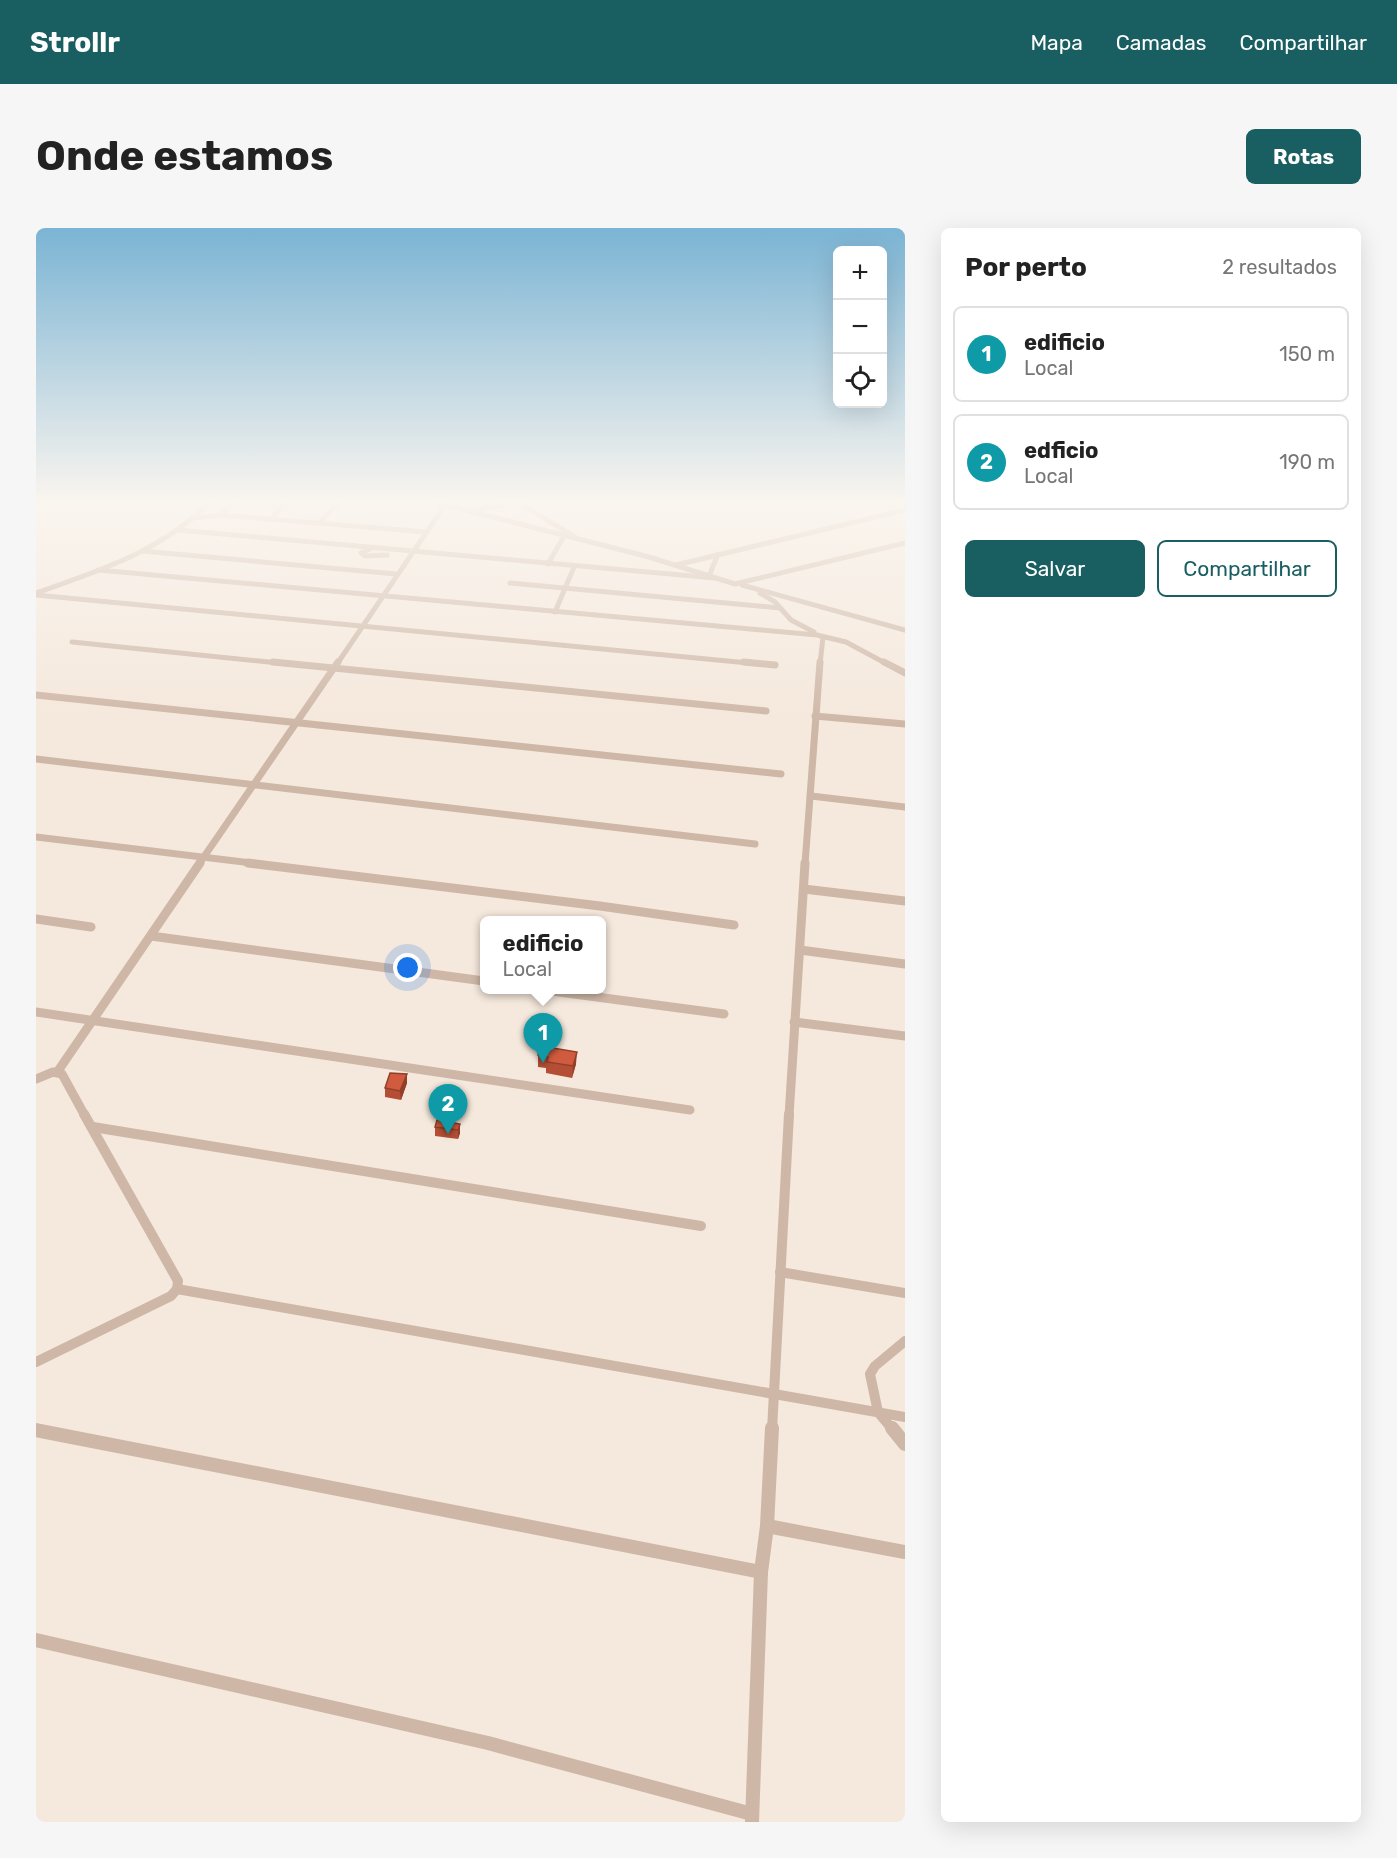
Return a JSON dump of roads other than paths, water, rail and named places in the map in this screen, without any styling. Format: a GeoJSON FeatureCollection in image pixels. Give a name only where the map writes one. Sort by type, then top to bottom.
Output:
{"type":"FeatureCollection","features":[{"type":"Feature","properties":{"kind":"street"},"geometry":{"type":"LineString","coordinates":[[36,594],[82,576]]}},
{"type":"Feature","properties":{"kind":"street"},"geometry":{"type":"LineString","coordinates":[[168,576],[823,636],[846,642],[905,673]]}},
{"type":"Feature","properties":{"kind":"street"},"geometry":{"type":"LineString","coordinates":[[36,1079],[58,1071],[394,576]]}},
{"type":"Feature","properties":{"kind":"street"},"geometry":{"type":"LineString","coordinates":[[555,612],[571,576]]}},
{"type":"Feature","properties":{"kind":"street"},"geometry":{"type":"LineString","coordinates":[[704,576],[808,602],[905,630]]}},
{"type":"Feature","properties":{"kind":"street"},"geometry":{"type":"LineString","coordinates":[[742,585],[775,576]]}},
{"type":"Feature","properties":{"kind":"street"},"geometry":{"type":"LineString","coordinates":[[510,583],[780,608]]}},
{"type":"Feature","properties":{"kind":"street"},"geometry":{"type":"LineString","coordinates":[[742,585],[766,596],[791,620],[823,636]]}},
{"type":"Feature","properties":{"kind":"street"},"geometry":{"type":"LineString","coordinates":[[36,594],[360,627],[775,665]]}},
{"type":"Feature","properties":{"kind":"street"},"geometry":{"type":"LineString","coordinates":[[36,1640],[488,1743],[752,1818],[761,1572],[767,1526],[772,1394],[794,1022],[814,716],[823,636]]}},
{"type":"Feature","properties":{"kind":"street"},"geometry":{"type":"LineString","coordinates":[[72,642],[766,711]]}},
{"type":"Feature","properties":{"kind":"street"},"geometry":{"type":"LineString","coordinates":[[36,695],[780,774]]}},
{"type":"Feature","properties":{"kind":"street"},"geometry":{"type":"LineString","coordinates":[[814,716],[905,724]]}},
{"type":"Feature","properties":{"kind":"street"},"geometry":{"type":"LineString","coordinates":[[36,759],[755,844]]}},
{"type":"Feature","properties":{"kind":"street"},"geometry":{"type":"LineString","coordinates":[[810,795],[905,807]]}},
{"type":"Feature","properties":{"kind":"street"},"geometry":{"type":"LineString","coordinates":[[36,837],[206,856],[734,925]]}},
{"type":"Feature","properties":{"kind":"street"},"geometry":{"type":"LineString","coordinates":[[804,889],[905,901]]}},
{"type":"Feature","properties":{"kind":"street"},"geometry":{"type":"LineString","coordinates":[[36,919],[91,927]]}},
{"type":"Feature","properties":{"kind":"street"},"geometry":{"type":"LineString","coordinates":[[151,936],[480,980]]}},
{"type":"Feature","properties":{"kind":"street"},"geometry":{"type":"LineString","coordinates":[[800,950],[905,964]]}},
{"type":"Feature","properties":{"kind":"street"},"geometry":{"type":"LineString","coordinates":[[574,994],[724,1014]]}},
{"type":"Feature","properties":{"kind":"street"},"geometry":{"type":"LineString","coordinates":[[36,1012],[690,1110]]}},
{"type":"Feature","properties":{"kind":"street"},"geometry":{"type":"LineString","coordinates":[[794,1022],[905,1036]]}},
{"type":"Feature","properties":{"kind":"street"},"geometry":{"type":"LineString","coordinates":[[36,1362],[171,1296],[177,1289],[177,1276],[64,1077],[58,1071]]}},
{"type":"Feature","properties":{"kind":"street"},"geometry":{"type":"LineString","coordinates":[[93,1127],[701,1226]]}},
{"type":"Feature","properties":{"kind":"street"},"geometry":{"type":"LineString","coordinates":[[780,1272],[905,1293]]}},
{"type":"Feature","properties":{"kind":"street"},"geometry":{"type":"LineString","coordinates":[[177,1289],[905,1417]]}},
{"type":"Feature","properties":{"kind":"street"},"geometry":{"type":"LineString","coordinates":[[905,1341],[875,1366],[870,1374],[878,1412],[905,1444]]}},
{"type":"Feature","properties":{"kind":"street"},"geometry":{"type":"LineString","coordinates":[[36,1430],[761,1572]]}},
{"type":"Feature","properties":{"kind":"street"},"geometry":{"type":"LineString","coordinates":[[767,1526],[905,1552]]}},
{"type":"Feature","properties":{"kind":"place","name":"edificio"},"geometry":{"type":"Point","coordinates":[543,1063]}},
{"type":"Feature","properties":{"kind":"place","name":"edficio"},"geometry":{"type":"Point","coordinates":[448,1134]}}]}
